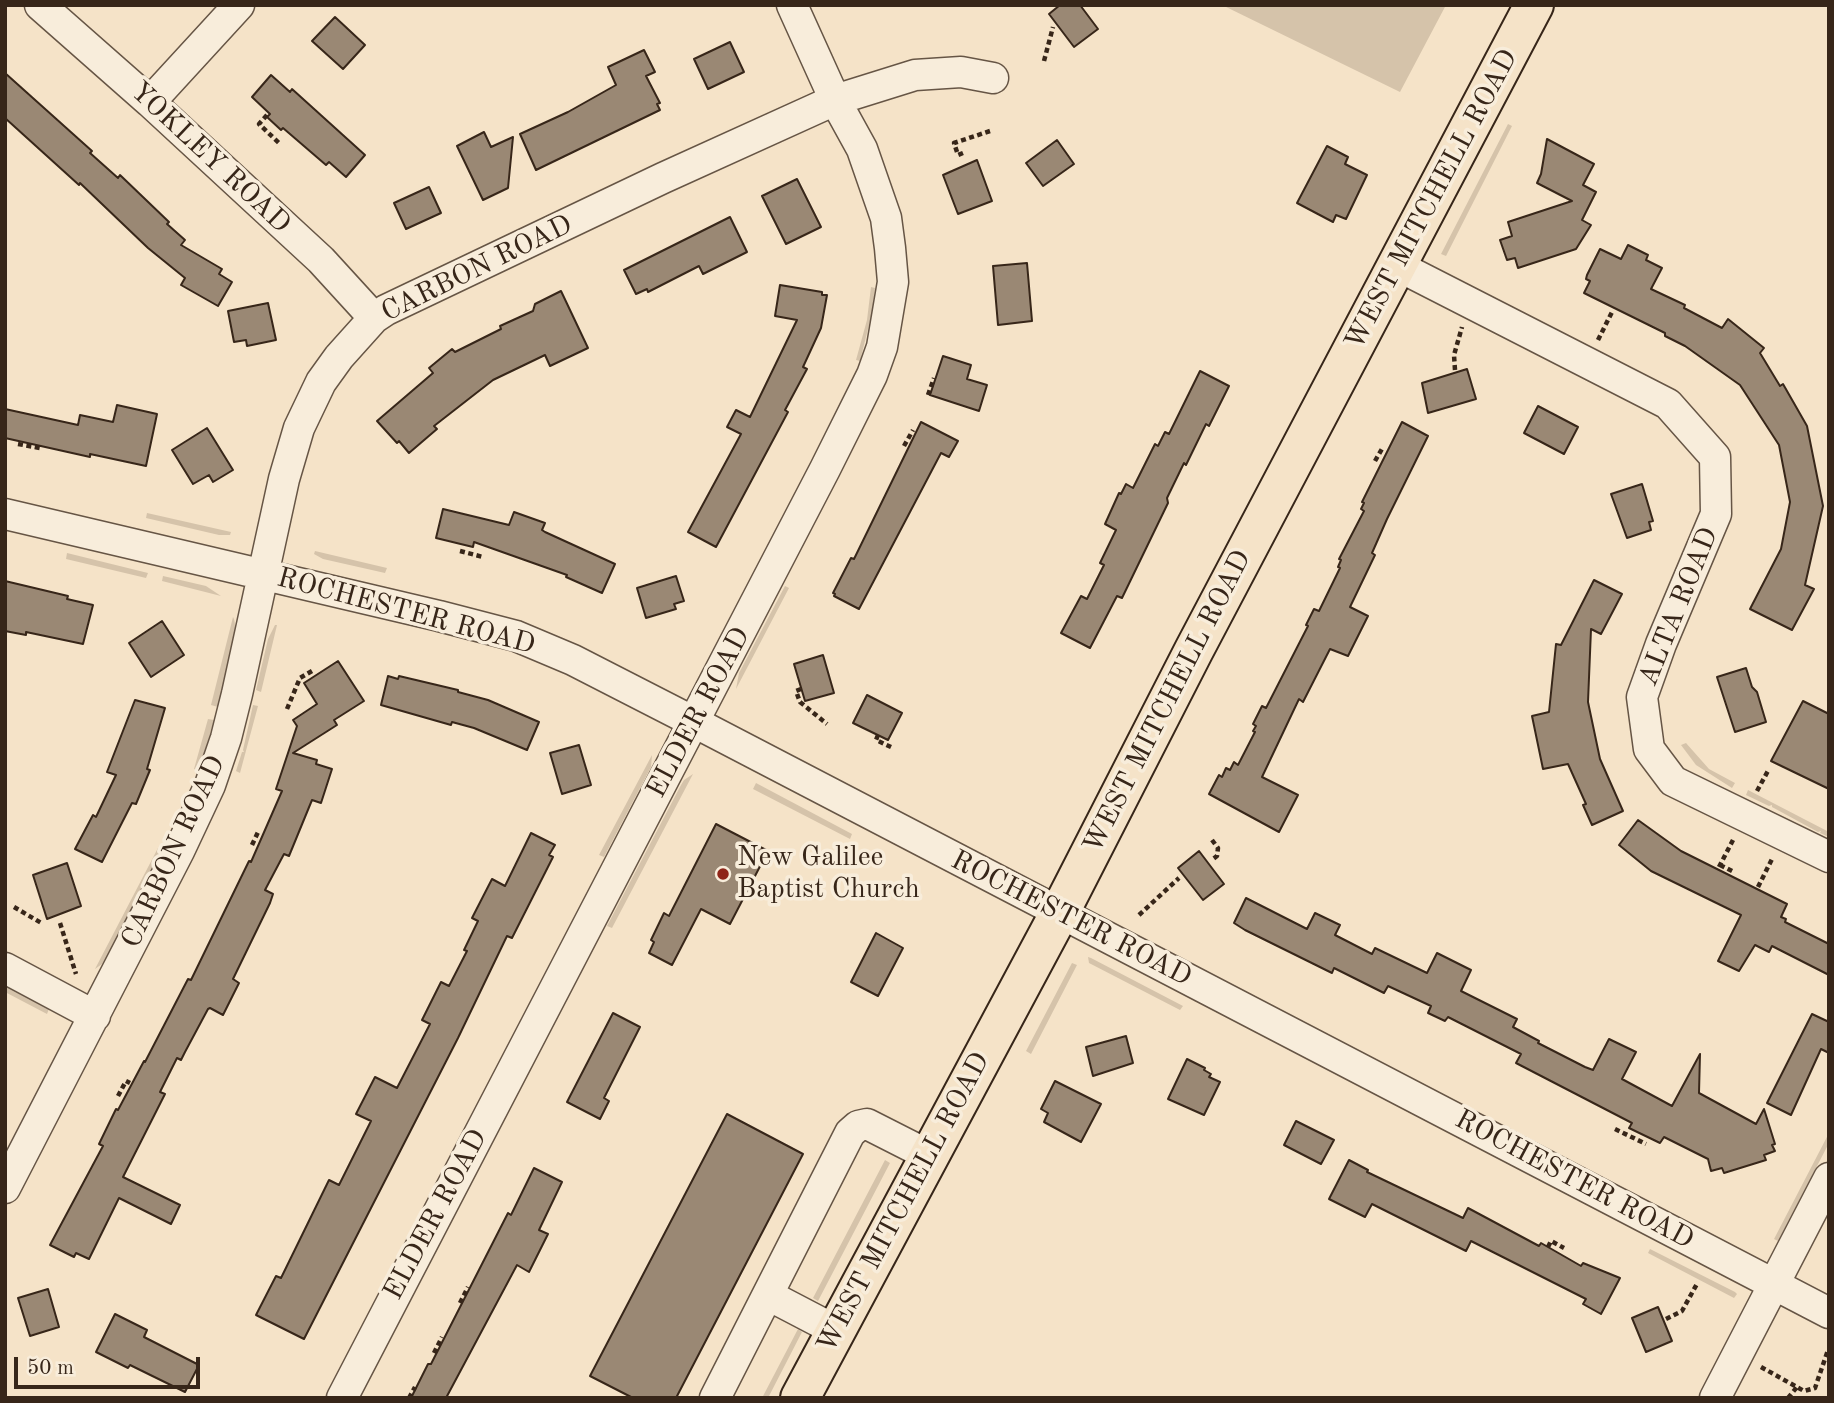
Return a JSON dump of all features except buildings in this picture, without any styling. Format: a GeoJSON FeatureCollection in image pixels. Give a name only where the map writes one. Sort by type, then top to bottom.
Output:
{"type":"FeatureCollection","features":[{"type":"Feature","properties":{"kind":"main road","name":"WEST MITCHELL ROAD"},"geometry":{"type":"LineString","coordinates":[[800,1398],[1059,914],[1194,650],[1534,5]]}},
{"type":"Feature","properties":{"kind":"street","name":"YOKLEY ROAD"},"geometry":{"type":"LineString","coordinates":[[40,5],[321,260],[374,318]]}},
{"type":"Feature","properties":{"kind":"street"},"geometry":{"type":"LineString","coordinates":[[150,102],[239,5]]}},
{"type":"Feature","properties":{"kind":"street","name":"ELDER ROAD"},"geometry":{"type":"LineString","coordinates":[[342,1398],[847,426],[872,375],[882,346],[892,282],[886,218],[862,149],[835,100],[792,5]]}},
{"type":"Feature","properties":{"kind":"street","name":"CARBON ROAD"},"geometry":{"type":"LineString","coordinates":[[5,1188],[180,851],[212,778],[226,738],[265,575],[284,479],[299,428],[321,382],[339,357],[374,318],[386,310],[658,180],[835,100],[915,75],[961,72],[993,78]]}},
{"type":"Feature","properties":{"kind":"street","name":"ALTA ROAD"},"geometry":{"type":"LineString","coordinates":[[1398,267],[1668,404],[1715,457],[1716,514],[1661,644],[1642,697],[1649,749],[1673,781],[1829,857]]}},
{"type":"Feature","properties":{"kind":"street","name":"ROCHESTER ROAD"},"geometry":{"type":"LineString","coordinates":[[5,514],[439,616],[525,639],[573,660],[1829,1313]]}},
{"type":"Feature","properties":{"kind":"street"},"geometry":{"type":"LineString","coordinates":[[5,968],[95,1016]]}},
{"type":"Feature","properties":{"kind":"street"},"geometry":{"type":"LineString","coordinates":[[715,1398],[850,1133],[858,1126],[867,1124],[930,1156]]}},
{"type":"Feature","properties":{"kind":"street"},"geometry":{"type":"LineString","coordinates":[[1715,1398],[1829,1178]]}},
{"type":"Feature","properties":{"kind":"street"},"geometry":{"type":"LineString","coordinates":[[768,1295],[835,1330]]}},
{"type":"Feature","properties":{"kind":"path"},"geometry":{"type":"LineString","coordinates":[[1044,61],[1053,27]]}},
{"type":"Feature","properties":{"kind":"path"},"geometry":{"type":"LineString","coordinates":[[267,115],[259,124],[279,143]]}},
{"type":"Feature","properties":{"kind":"path"},"geometry":{"type":"LineString","coordinates":[[963,153],[958,155],[954,144],[990,131]]}},
{"type":"Feature","properties":{"kind":"path"},"geometry":{"type":"LineString","coordinates":[[1598,340],[1614,310]]}},
{"type":"Feature","properties":{"kind":"path"},"geometry":{"type":"LineString","coordinates":[[1455,370],[1454,355],[1462,327]]}},
{"type":"Feature","properties":{"kind":"path"},"geometry":{"type":"LineString","coordinates":[[928,395],[934,378]]}},
{"type":"Feature","properties":{"kind":"path"},"geometry":{"type":"LineString","coordinates":[[904,446],[913,430]]}},
{"type":"Feature","properties":{"kind":"path"},"geometry":{"type":"LineString","coordinates":[[18,444],[40,448]]}},
{"type":"Feature","properties":{"kind":"path"},"geometry":{"type":"LineString","coordinates":[[1375,461],[1383,447]]}},
{"type":"Feature","properties":{"kind":"path"},"geometry":{"type":"LineString","coordinates":[[460,551],[483,557]]}},
{"type":"Feature","properties":{"kind":"path"},"geometry":{"type":"LineString","coordinates":[[287,709],[300,678],[312,671]]}},
{"type":"Feature","properties":{"kind":"path"},"geometry":{"type":"LineString","coordinates":[[801,690],[796,691],[800,702],[827,724]]}},
{"type":"Feature","properties":{"kind":"path"},"geometry":{"type":"LineString","coordinates":[[878,735],[876,740],[893,748]]}},
{"type":"Feature","properties":{"kind":"path"},"geometry":{"type":"LineString","coordinates":[[1757,791],[1769,769]]}},
{"type":"Feature","properties":{"kind":"path"},"geometry":{"type":"LineString","coordinates":[[252,845],[259,830]]}},
{"type":"Feature","properties":{"kind":"path"},"geometry":{"type":"LineString","coordinates":[[1734,836],[1719,866],[1734,872]]}},
{"type":"Feature","properties":{"kind":"path"},"geometry":{"type":"LineString","coordinates":[[1212,840],[1218,848],[1217,856],[1213,859]]}},
{"type":"Feature","properties":{"kind":"path"},"geometry":{"type":"LineString","coordinates":[[1758,887],[1773,856]]}},
{"type":"Feature","properties":{"kind":"path"},"geometry":{"type":"LineString","coordinates":[[1139,915],[1179,878]]}},
{"type":"Feature","properties":{"kind":"path"},"geometry":{"type":"LineString","coordinates":[[14,907],[43,924]]}},
{"type":"Feature","properties":{"kind":"path"},"geometry":{"type":"LineString","coordinates":[[60,923],[76,974]]}},
{"type":"Feature","properties":{"kind":"path"},"geometry":{"type":"LineString","coordinates":[[118,1096],[126,1081],[130,1083]]}},
{"type":"Feature","properties":{"kind":"path"},"geometry":{"type":"LineString","coordinates":[[1615,1129],[1646,1144]]}},
{"type":"Feature","properties":{"kind":"path"},"geometry":{"type":"LineString","coordinates":[[1548,1247],[1551,1241],[1564,1248]]}},
{"type":"Feature","properties":{"kind":"path"},"geometry":{"type":"LineString","coordinates":[[1666,1319],[1682,1311],[1698,1282]]}},
{"type":"Feature","properties":{"kind":"path"},"geometry":{"type":"LineString","coordinates":[[460,1303],[468,1287]]}},
{"type":"Feature","properties":{"kind":"path"},"geometry":{"type":"LineString","coordinates":[[434,1353],[442,1337]]}},
{"type":"Feature","properties":{"kind":"path"},"geometry":{"type":"LineString","coordinates":[[1761,1367],[1804,1391],[1815,1388],[1828,1350]]}},
{"type":"Feature","properties":{"kind":"path"},"geometry":{"type":"LineString","coordinates":[[409,1398],[415,1387]]}},
{"type":"Feature","properties":{"kind":"path"},"geometry":{"type":"LineString","coordinates":[[1788,1398],[1797,1387]]}},
{"type":"Feature","properties":{"kind":"shaded area"},"geometry":{"type":"Polygon","coordinates":[[[1222,5],[1446,5],[1400,92],[1222,5]]]}},
{"type":"Feature","properties":{"kind":"shaded area"},"geometry":{"type":"Polygon","coordinates":[[[1508,124],[1512,126],[1446,256],[1441,254],[1508,124]]]}},
{"type":"Feature","properties":{"kind":"shaded area"},"geometry":{"type":"Polygon","coordinates":[[[871,287],[875,288],[872,313],[860,361],[856,360],[867,320],[871,287]]]}},
{"type":"Feature","properties":{"kind":"shaded area"},"geometry":{"type":"Polygon","coordinates":[[[147,513],[231,532],[230,535],[219,535],[146,518],[147,513]]]}},
{"type":"Feature","properties":{"kind":"shaded area"},"geometry":{"type":"Polygon","coordinates":[[[315,551],[387,568],[385,573],[323,559],[314,554],[315,551]]]}},
{"type":"Feature","properties":{"kind":"shaded area"},"geometry":{"type":"Polygon","coordinates":[[[67,553],[148,573],[146,578],[66,559],[67,553]]]}},
{"type":"Feature","properties":{"kind":"shaded area"},"geometry":{"type":"Polygon","coordinates":[[[163,576],[206,586],[221,596],[162,581],[163,576]]]}},
{"type":"Feature","properties":{"kind":"shaded area"},"geometry":{"type":"Polygon","coordinates":[[[785,586],[789,588],[736,689],[739,673],[785,586]]]}},
{"type":"Feature","properties":{"kind":"shaded area"},"geometry":{"type":"Polygon","coordinates":[[[233,617],[233,646],[218,707],[211,705],[233,617]]]}},
{"type":"Feature","properties":{"kind":"shaded area"},"geometry":{"type":"Polygon","coordinates":[[[275,625],[261,692],[256,690],[268,639],[275,625]]]}},
{"type":"Feature","properties":{"kind":"shaded area"},"geometry":{"type":"Polygon","coordinates":[[[253,705],[258,706],[240,773],[236,771],[244,752],[253,705]]]}},
{"type":"Feature","properties":{"kind":"shaded area"},"geometry":{"type":"Polygon","coordinates":[[[208,719],[214,720],[199,771],[194,769],[208,719]]]}},
{"type":"Feature","properties":{"kind":"shaded area"},"geometry":{"type":"Polygon","coordinates":[[[1686,743],[1709,769],[1735,783],[1732,788],[1696,765],[1681,745],[1686,743]]]}},
{"type":"Feature","properties":{"kind":"shaded area"},"geometry":{"type":"Polygon","coordinates":[[[652,755],[651,767],[604,857],[599,855],[652,755]]]}},
{"type":"Feature","properties":{"kind":"shaded area"},"geometry":{"type":"Polygon","coordinates":[[[693,774],[612,928],[607,926],[681,785],[693,774]]]}},
{"type":"Feature","properties":{"kind":"shaded area"},"geometry":{"type":"Polygon","coordinates":[[[756,783],[852,834],[850,839],[753,789],[756,783]]]}},
{"type":"Feature","properties":{"kind":"shaded area"},"geometry":{"type":"Polygon","coordinates":[[[1748,790],[1829,832],[1829,837],[1772,805],[1746,795],[1748,790]]]}},
{"type":"Feature","properties":{"kind":"shaded area"},"geometry":{"type":"Polygon","coordinates":[[[158,848],[161,850],[110,952],[95,969],[158,848]]]}},
{"type":"Feature","properties":{"kind":"shaded area"},"geometry":{"type":"Polygon","coordinates":[[[1088,957],[1183,1006],[1180,1010],[1089,963],[1088,957]]]}},
{"type":"Feature","properties":{"kind":"shaded area"},"geometry":{"type":"Polygon","coordinates":[[[1072,963],[1077,965],[1031,1054],[1026,1051],[1072,963]]]}},
{"type":"Feature","properties":{"kind":"shaded area"},"geometry":{"type":"Polygon","coordinates":[[[5,986],[49,1009],[47,1014],[5,992],[5,986]]]}},
{"type":"Feature","properties":{"kind":"shaded area"},"geometry":{"type":"Polygon","coordinates":[[[1829,1133],[1829,1143],[1778,1241],[1774,1239],[1829,1133]]]}},
{"type":"Feature","properties":{"kind":"shaded area"},"geometry":{"type":"Polygon","coordinates":[[[885,1160],[890,1163],[818,1301],[813,1298],[885,1160]]]}},
{"type":"Feature","properties":{"kind":"shaded area"},"geometry":{"type":"Polygon","coordinates":[[[1650,1249],[1737,1294],[1734,1298],[1648,1253],[1650,1249]]]}},
{"type":"Feature","properties":{"kind":"shaded area"},"geometry":{"type":"Polygon","coordinates":[[[798,1329],[802,1332],[768,1398],[762,1398],[798,1329]]]}},
{"type":"Feature","properties":{"kind":"place","name":"New Galilee Baptist Church"},"geometry":{"type":"Point","coordinates":[723,874]}}]}
